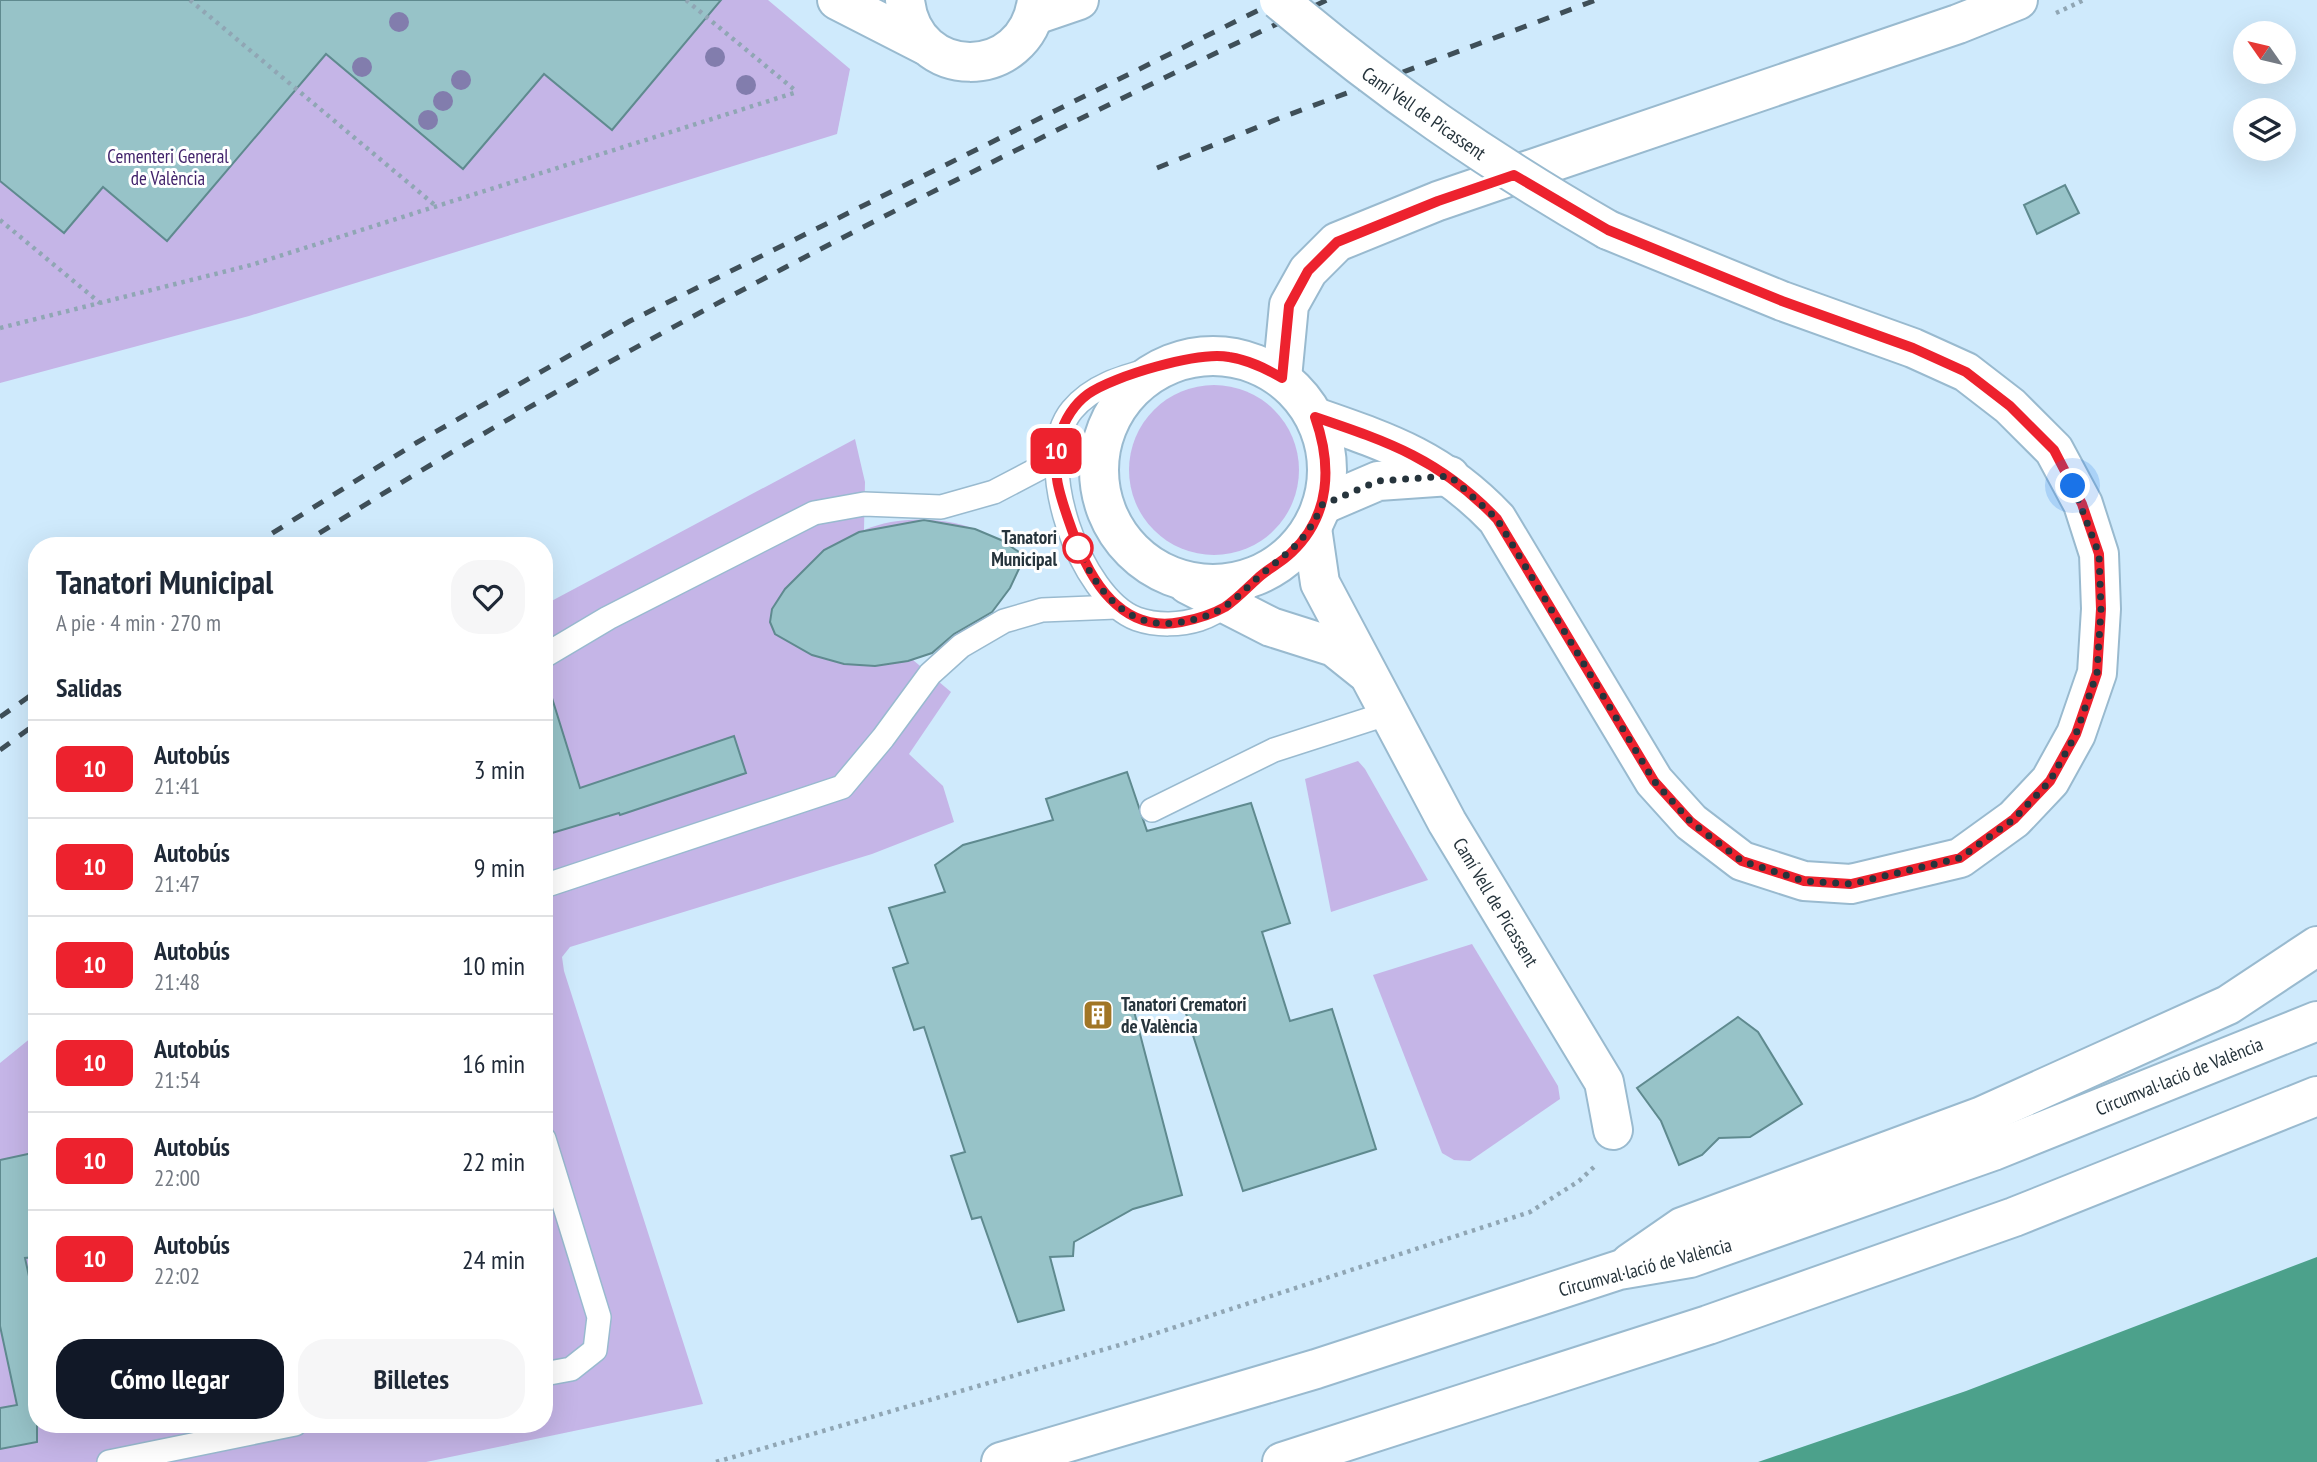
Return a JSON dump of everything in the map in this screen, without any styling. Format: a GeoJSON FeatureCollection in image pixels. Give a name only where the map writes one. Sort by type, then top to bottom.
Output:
{"type":"FeatureCollection","features":[{"type":"Feature","properties":{"kind":"main road"},"geometry":{"type":"LineString","coordinates":[[837,0],[925,45],[944,58],[966,63],[989,61],[1010,51],[1026,35],[1036,7],[1079,0]]}},
{"type":"Feature","properties":{"kind":"main road"},"geometry":{"type":"LineString","coordinates":[[905,0],[913,30],[925,45]]}},
{"type":"Feature","properties":{"kind":"main road","name":"Camí Vell de Picassent"},"geometry":{"type":"LineString","coordinates":[[1279,0],[1351,61],[1438,125],[1608,230],[1782,301],[1913,348],[1966,372],[2010,406],[2054,450],[2082,504],[2099,554],[2101,609],[2097,673],[2076,734],[2050,781],[2014,819],[1960,858],[1851,884],[1804,881],[1742,861],[1691,822],[1654,781],[1497,519],[1450,476],[1399,446],[1315,417]]}},
{"type":"Feature","properties":{"kind":"main road"},"geometry":{"type":"LineString","coordinates":[[1282,378],[1289,306],[1308,271],[1337,242],[1438,201],[1945,29],[2018,0]]}},
{"type":"Feature","properties":{"kind":"main road"},"geometry":{"type":"LineString","coordinates":[[1226,356],[1256,363],[1282,378],[1303,399],[1315,417],[1326,455],[1327,475],[1317,516],[1291,553],[1265,572],[1236,581],[1206,584],[1177,578],[1146,563],[1122,539],[1106,509],[1099,476],[1103,441],[1116,410],[1138,384],[1167,365],[1196,357],[1226,356]]}},
{"type":"Feature","properties":{"kind":"main road"},"geometry":{"type":"LineString","coordinates":[[1317,516],[1378,481],[1450,476]]}},
{"type":"Feature","properties":{"kind":"main road","name":"Camí Vell de Picassent"},"geometry":{"type":"LineString","coordinates":[[1317,516],[1320,583],[1447,822],[1604,1082],[1613,1130]]}},
{"type":"Feature","properties":{"kind":"main road","name":"Camí Vell de Picassent"},"geometry":{"type":"LineString","coordinates":[[1177,578],[1226,606],[1271,627],[1334,647],[1371,677]]}},
{"type":"Feature","properties":{"kind":"main road"},"geometry":{"type":"LineString","coordinates":[[1619,1270],[1682,1227],[1982,1116],[2228,1005],[2317,946]]}},
{"type":"Feature","properties":{"kind":"main road","name":"Circumval·lació de València"},"geometry":{"type":"LineString","coordinates":[[1001,1462],[1316,1369],[1619,1270],[1690,1258],[1993,1151],[2317,1021]]}},
{"type":"Feature","properties":{"kind":"main road"},"geometry":{"type":"LineString","coordinates":[[1282,1462],[1721,1321],[2014,1217],[2317,1096]]}},
{"type":"Feature","properties":{"kind":"lane"},"geometry":{"type":"LineString","coordinates":[[1167,365],[1107,383],[1086,395],[1070,412],[1058,439],[1055,460],[1059,496],[1091,577],[1116,607],[1137,619],[1166,625],[1201,619],[1226,606],[1265,572]]}},
{"type":"Feature","properties":{"kind":"lane"},"geometry":{"type":"LineString","coordinates":[[553,651],[608,618],[814,513],[864,504],[941,507],[994,492],[1055,460]]}},
{"type":"Feature","properties":{"kind":"lane"},"geometry":{"type":"LineString","coordinates":[[553,883],[842,787],[883,738],[930,674],[961,646],[1004,621],[1042,610],[1116,607]]}},
{"type":"Feature","properties":{"kind":"lane"},"geometry":{"type":"LineString","coordinates":[[1152,810],[1274,750],[1389,713]]}},
{"type":"Feature","properties":{"kind":"lane"},"geometry":{"type":"LineString","coordinates":[[553,1168],[599,1317],[595,1350],[571,1369],[553,1372]]}},
{"type":"Feature","properties":{"kind":"lane"},"geometry":{"type":"LineString","coordinates":[[109,1462],[251,1433]]}},
{"type":"Feature","properties":{"kind":"path"},"geometry":{"type":"LineString","coordinates":[[190,0],[436,206]]}},
{"type":"Feature","properties":{"kind":"path"},"geometry":{"type":"LineString","coordinates":[[0,328],[251,265],[797,92],[686,0]]}},
{"type":"Feature","properties":{"kind":"path"},"geometry":{"type":"LineString","coordinates":[[0,220],[100,303]]}},
{"type":"Feature","properties":{"kind":"path"},"geometry":{"type":"LineString","coordinates":[[716,1462],[1123,1344],[1530,1212],[1579,1181],[1600,1160],[1613,1130]]}},
{"type":"Feature","properties":{"kind":"green space","name":"Cementeri General de València"},"geometry":{"type":"Polygon","coordinates":[[[0,0],[768,0],[850,69],[837,134],[249,316],[0,383],[0,0]]]}},
{"type":"Feature","properties":{"kind":"green space"},"geometry":{"type":"Polygon","coordinates":[[[1214,385],[1246,392],[1261,399],[1274,410],[1285,423],[1292,438],[1299,470],[1292,502],[1285,517],[1274,530],[1261,541],[1246,548],[1214,555],[1182,548],[1167,541],[1154,530],[1143,517],[1136,502],[1129,470],[1136,438],[1143,423],[1154,410],[1167,399],[1182,392],[1214,385]]]}},
{"type":"Feature","properties":{"kind":"green space"},"geometry":{"type":"Polygon","coordinates":[[[855,439],[865,482],[864,530],[909,520],[941,521],[986,534],[1022,557],[1004,596],[981,623],[952,642],[913,660],[951,692],[909,754],[943,786],[954,822],[872,854],[570,947],[562,957],[564,971],[703,1404],[426,1462],[0,1462],[0,1063],[28,1040],[28,1433],[553,1433],[553,600],[855,439]]]}},
{"type":"Feature","properties":{"kind":"green space"},"geometry":{"type":"Polygon","coordinates":[[[1358,761],[1428,880],[1331,912],[1305,779],[1358,761]]]}},
{"type":"Feature","properties":{"kind":"green space"},"geometry":{"type":"Polygon","coordinates":[[[1472,944],[1558,1086],[1560,1099],[1470,1161],[1454,1160],[1442,1153],[1373,975],[1472,944]]]}},
{"type":"Feature","properties":{"kind":"shaded area"},"geometry":{"type":"Polygon","coordinates":[[[2317,1257],[2317,1462],[1758,1462],[1966,1391],[2317,1257]]]}},
{"type":"Feature","properties":{"kind":"building"},"geometry":{"type":"Polygon","coordinates":[[[0,0],[721,0],[612,130],[544,74],[463,169],[326,54],[167,241],[103,187],[64,233],[0,181],[0,0]]]}},
{"type":"Feature","properties":{"kind":"building"},"geometry":{"type":"Polygon","coordinates":[[[2065,185],[2079,213],[2037,234],[2024,205],[2065,185]]]}},
{"type":"Feature","properties":{"kind":"building"},"geometry":{"type":"Polygon","coordinates":[[[924,520],[975,529],[1001,540],[1025,556],[1010,588],[992,612],[954,634],[932,653],[908,661],[875,666],[844,664],[812,655],[775,634],[770,622],[772,609],[785,589],[824,550],[859,532],[924,520]]]}},
{"type":"Feature","properties":{"kind":"building"},"geometry":{"type":"Polygon","coordinates":[[[553,701],[580,788],[734,736],[746,773],[620,815],[619,813],[553,833],[553,701]]]}},
{"type":"Feature","properties":{"kind":"building","name":"Tanatori Crematori de València"},"geometry":{"type":"Polygon","coordinates":[[[1127,772],[1147,831],[1251,803],[1290,923],[1262,932],[1290,1021],[1332,1009],[1376,1149],[1243,1191],[1181,998],[1134,1011],[1182,1195],[1133,1209],[1074,1242],[1073,1256],[1050,1257],[1064,1310],[1018,1322],[981,1217],[972,1219],[951,1156],[965,1152],[924,1027],[914,1030],[893,968],[908,963],[889,908],[945,892],[935,865],[963,845],[1053,820],[1046,799],[1127,772]]]}},
{"type":"Feature","properties":{"kind":"building"},"geometry":{"type":"Polygon","coordinates":[[[1738,1017],[1758,1032],[1802,1104],[1750,1137],[1719,1138],[1702,1155],[1679,1165],[1661,1121],[1637,1088],[1738,1017]]]}},
{"type":"Feature","properties":{"kind":"building"},"geometry":{"type":"Polygon","coordinates":[[[28,1154],[28,1258],[25,1258],[28,1272],[28,1433],[37,1433],[37,1442],[0,1449],[0,1408],[17,1405],[0,1326],[0,1160],[28,1154]]]}},
{"type":"Feature","properties":{"kind":"railway"},"geometry":{"type":"LineString","coordinates":[[266,537],[416,443],[630,321],[1279,0]]}},
{"type":"Feature","properties":{"kind":"railway"},"geometry":{"type":"LineString","coordinates":[[313,537],[423,469],[676,325],[934,191],[1327,0]]}},
{"type":"Feature","properties":{"kind":"railway"},"geometry":{"type":"LineString","coordinates":[[1157,168],[1280,118],[1596,0]]}},
{"type":"Feature","properties":{"kind":"railway"},"geometry":{"type":"LineString","coordinates":[[0,717],[28,697]]}},
{"type":"Feature","properties":{"kind":"railway"},"geometry":{"type":"LineString","coordinates":[[0,750],[28,730]]}},
{"type":"Feature","properties":{"kind":"bus line","name":"10"},"geometry":{"type":"LineString","coordinates":[[1514,175],[1608,230],[1782,301],[1913,348],[1966,372],[2010,406],[2054,450],[2082,504],[2099,554],[2101,609],[2097,673],[2076,734],[2050,781],[2014,819],[1960,858],[1851,884],[1804,881],[1742,861],[1691,822],[1654,781],[1497,519],[1471,492],[1450,476],[1399,446],[1315,417],[1325,445],[1327,475],[1322,505],[1312,528],[1291,553],[1226,606],[1201,619],[1166,625],[1137,619],[1116,607],[1091,577],[1059,496],[1055,460],[1058,439],[1070,412],[1086,395],[1107,383],[1196,357],[1226,356],[1256,363],[1282,378],[1289,306],[1308,271],[1337,242],[1438,201],[1514,175]]}},
{"type":"Feature","properties":{"kind":"place","name":"Tanatori Municipal"},"geometry":{"type":"Point","coordinates":[1078,548]}},
{"type":"Feature","properties":{"kind":"place","name":"Tanatori Crematori de València"},"geometry":{"type":"Point","coordinates":[1098,1015]}},
{"type":"Feature","properties":{"kind":"route"},"geometry":{"type":"LineString","coordinates":[[1078,548],[1091,577],[1116,607],[1137,619],[1166,625],[1201,619],[1226,606],[1291,553],[1312,528],[1322,505],[1378,481],[1450,476],[1471,492],[1497,519],[1654,781],[1691,822],[1742,861],[1804,881],[1851,884],[1960,858],[2014,819],[2050,781],[2076,734],[2097,673],[2101,609],[2099,554],[2073,486]]}}]}
